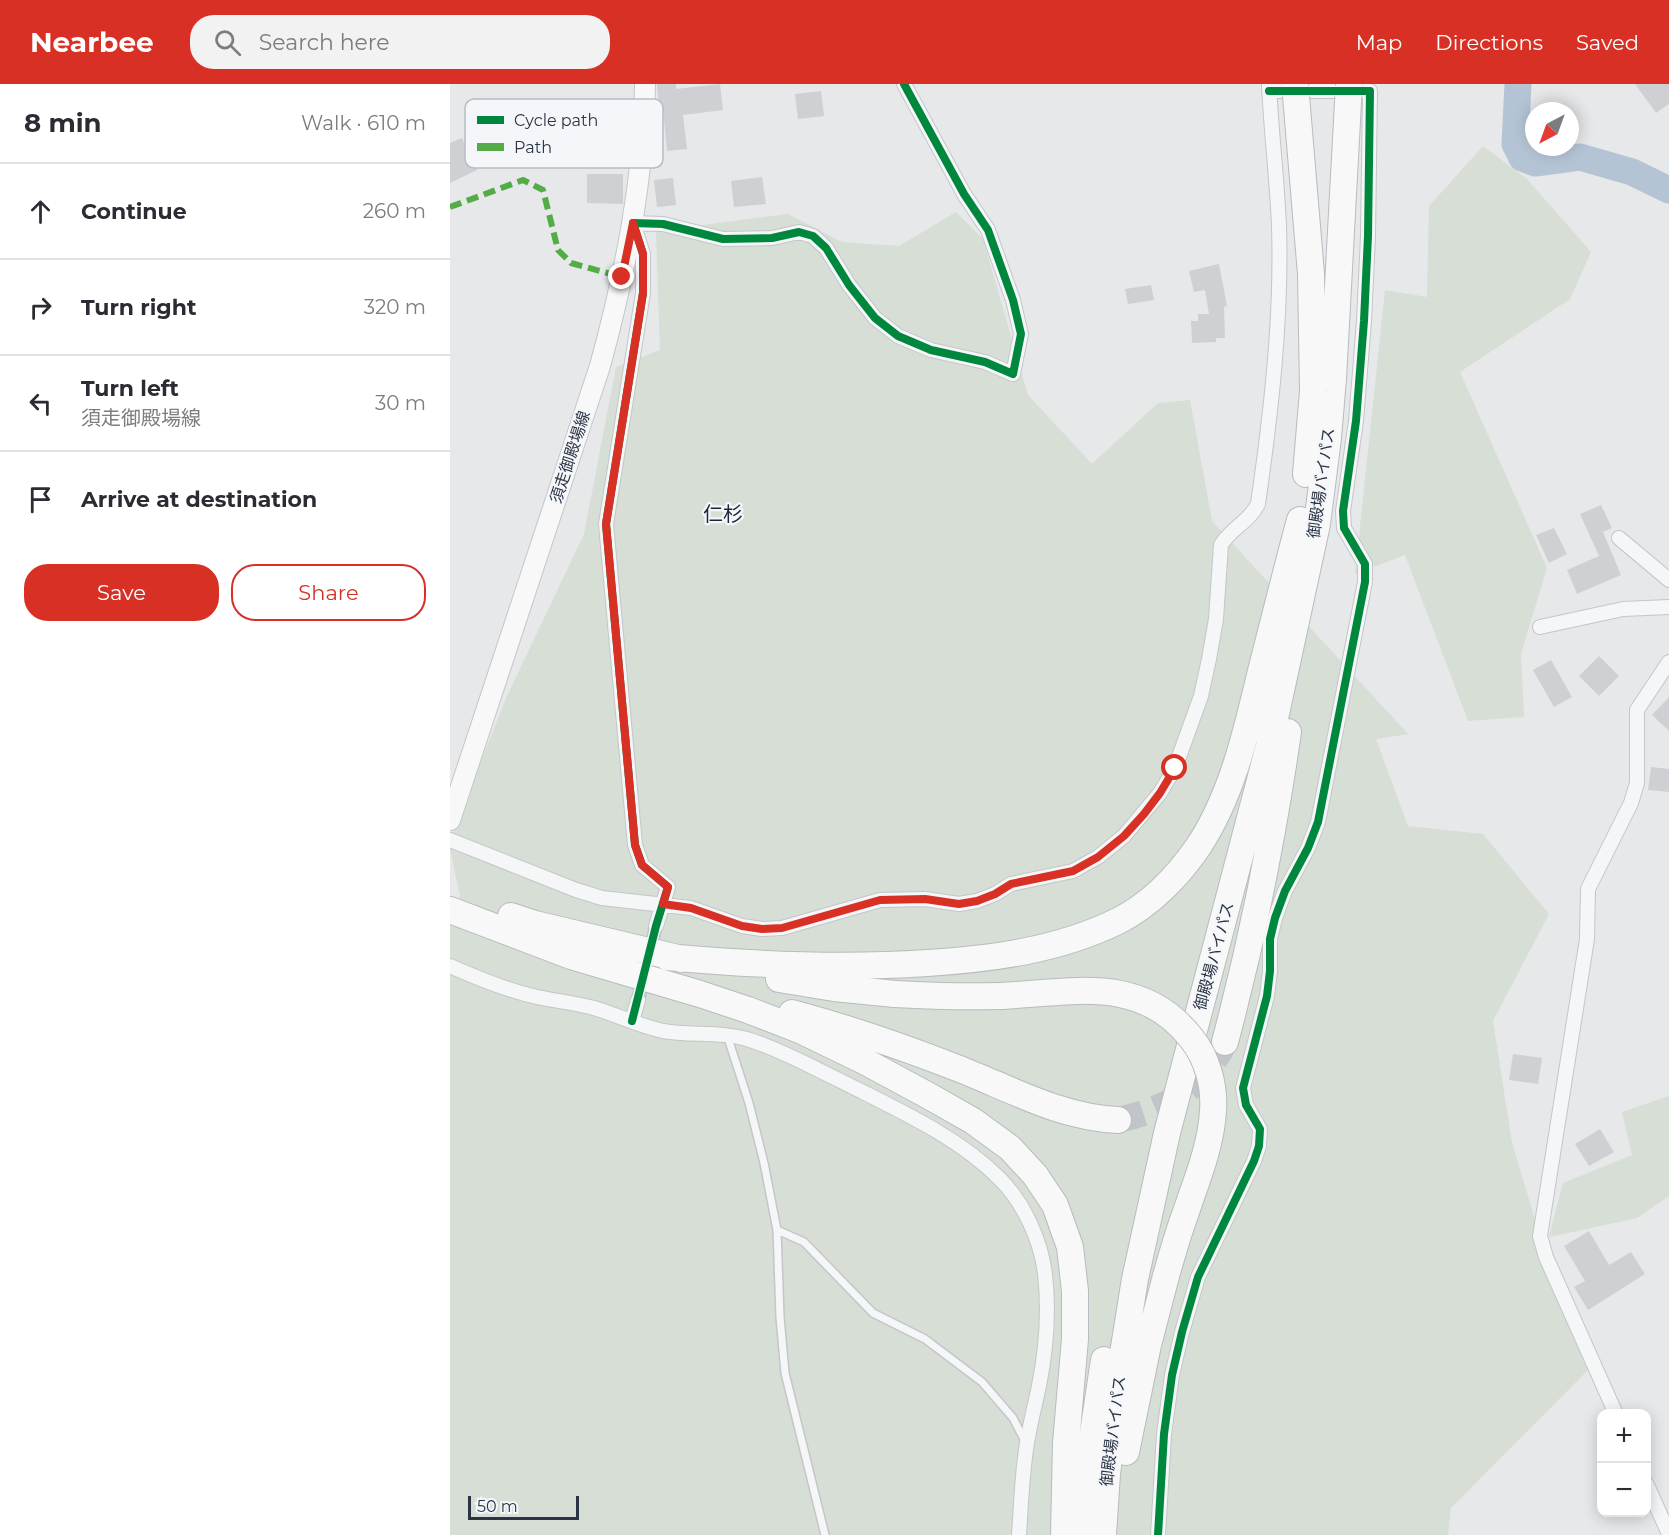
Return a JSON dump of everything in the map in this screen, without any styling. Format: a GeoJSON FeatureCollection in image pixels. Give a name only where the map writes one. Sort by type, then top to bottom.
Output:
{"type":"FeatureCollection","features":[{"type":"Feature","properties":{"kind":"highway"},"geometry":{"type":"LineString","coordinates":[[1295,84],[1323,385]]}},
{"type":"Feature","properties":{"kind":"highway"},"geometry":{"type":"LineString","coordinates":[[1323,385],[1349,84]]}},
{"type":"Feature","properties":{"kind":"highway","name":"御殿場バイパス"},"geometry":{"type":"LineString","coordinates":[[1103,1535],[1107,1474],[1118,1383],[1135,1279],[1167,1133],[1269,746],[1308,522],[1310,443],[1323,385]]}},
{"type":"Feature","properties":{"kind":"highway"},"geometry":{"type":"LineString","coordinates":[[667,957],[787,966],[872,966],[960,961],[1052,946],[1089,934],[1121,920],[1150,900],[1177,875],[1199,845],[1218,810],[1244,740],[1308,522]]}},
{"type":"Feature","properties":{"kind":"highway"},"geometry":{"type":"LineString","coordinates":[[1225,1042],[1236,1001],[1285,751],[1308,522]]}},
{"type":"Feature","properties":{"kind":"highway","name":"御殿場バイパス"},"geometry":{"type":"LineString","coordinates":[[1081,1535],[1087,1473],[1120,1276],[1154,1129],[1252,759],[1308,522]]}},
{"type":"Feature","properties":{"kind":"highway"},"geometry":{"type":"LineString","coordinates":[[456,905],[667,957],[834,988],[953,997],[1093,990],[1120,992],[1145,1000],[1165,1012],[1183,1027],[1206,1062],[1212,1087],[1214,1110],[1205,1153],[1166,1276],[1132,1419],[1112,1535]]}},
{"type":"Feature","properties":{"kind":"highway"},"geometry":{"type":"LineString","coordinates":[[456,905],[528,940],[571,956],[748,1010],[800,1030],[866,1062],[973,1121],[1010,1148],[1035,1175],[1055,1205],[1070,1247],[1075,1291],[1075,1339],[1066,1443],[1064,1535]]}},
{"type":"Feature","properties":{"kind":"highway"},"geometry":{"type":"LineString","coordinates":[[528,940],[819,1021],[946,1064],[1074,1114],[1097,1120],[1118,1120]]}},
{"type":"Feature","properties":{"kind":"main road","name":"須走御殿場線"},"geometry":{"type":"LineString","coordinates":[[450,820],[600,366],[614,317],[633,223],[639,168]]}},
{"type":"Feature","properties":{"kind":"street"},"geometry":{"type":"LineString","coordinates":[[656,926],[668,887],[642,865],[635,845],[606,524],[643,293],[643,254],[633,223],[663,224],[723,239],[772,238],[799,232],[813,236],[826,248],[849,285],[875,318],[898,336],[931,350],[984,362],[1013,374],[1021,334],[1013,300],[988,230],[964,194],[904,84]]}},
{"type":"Feature","properties":{"kind":"street"},"geometry":{"type":"LineString","coordinates":[[450,840],[602,898],[691,908],[742,926],[762,929],[782,928],[880,900],[925,899],[959,904],[977,901],[1011,884],[1073,871],[1098,857],[1124,836],[1160,793],[1175,768],[1201,696],[1216,619],[1221,545],[1227,535],[1254,513],[1258,504],[1272,381],[1279,274],[1279,226],[1269,87],[1370,91],[1364,321],[1356,421],[1342,511],[1344,528],[1365,564],[1365,582],[1318,822],[1308,848],[1285,891],[1270,939],[1267,996],[1244,1088],[1246,1105],[1260,1129],[1259,1146],[1198,1277],[1172,1376],[1164,1434],[1158,1535]]}},
{"type":"Feature","properties":{"kind":"street"},"geometry":{"type":"LineString","coordinates":[[1619,538],[1669,580]]}},
{"type":"Feature","properties":{"kind":"street"},"geometry":{"type":"LineString","coordinates":[[1540,627],[1623,609],[1669,607]]}},
{"type":"Feature","properties":{"kind":"street"},"geometry":{"type":"LineString","coordinates":[[1614,1409],[1546,1257],[1540,1236],[1587,939],[1588,889],[1631,804],[1637,783],[1636,710],[1669,662]]}},
{"type":"Feature","properties":{"kind":"street"},"geometry":{"type":"LineString","coordinates":[[450,966],[495,986],[537,997],[592,1007],[661,1030],[686,1034],[727,1035],[751,1041],[802,1062],[960,1146],[1002,1181],[1018,1202],[1031,1226],[1045,1273],[1046,1299],[1040,1383],[1026,1444],[1019,1535]]}},
{"type":"Feature","properties":{"kind":"street"},"geometry":{"type":"LineString","coordinates":[[632,1020],[638,1000]]}},
{"type":"Feature","properties":{"kind":"street"},"geometry":{"type":"LineString","coordinates":[[1651,1492],[1669,1534]]}},
{"type":"Feature","properties":{"kind":"lane"},"geometry":{"type":"LineString","coordinates":[[727,1035],[762,1153],[777,1230],[780,1317],[785,1372],[825,1535]]}},
{"type":"Feature","properties":{"kind":"lane"},"geometry":{"type":"LineString","coordinates":[[777,1230],[804,1242],[873,1313],[925,1339],[982,1382],[1013,1419],[1026,1444]]}},
{"type":"Feature","properties":{"kind":"shaded area"},"geometry":{"type":"Polygon","coordinates":[[[1483,146],[1527,179],[1591,252],[1570,299],[1460,372],[1547,568],[1521,654],[1524,717],[1468,721],[1405,555],[1355,574],[1385,290],[1427,297],[1429,206],[1483,146]]]}},
{"type":"Feature","properties":{"kind":"shaded area"},"geometry":{"type":"Polygon","coordinates":[[[956,212],[983,239],[1028,395],[1092,464],[1158,403],[1190,400],[1212,521],[1408,734],[1376,739],[1408,826],[1483,834],[1549,914],[1493,1021],[1512,1143],[1540,1236],[1594,1364],[1451,1508],[1448,1535],[450,1535],[450,923],[460,896],[450,838],[507,696],[584,534],[616,367],[660,350],[656,231],[788,214],[842,242],[899,246],[956,212]]]}},
{"type":"Feature","properties":{"kind":"shaded area"},"geometry":{"type":"Polygon","coordinates":[[[1669,1096],[1669,1196],[1637,1218],[1549,1237],[1563,1183],[1632,1155],[1622,1112],[1669,1096]]]}},
{"type":"Feature","properties":{"kind":"building"},"geometry":{"type":"Polygon","coordinates":[[[657,84],[676,84],[676,89],[720,84],[723,110],[683,115],[687,149],[667,151],[663,99],[658,99],[657,84]]]}},
{"type":"Feature","properties":{"kind":"building"},"geometry":{"type":"Polygon","coordinates":[[[1635,84],[1669,84],[1669,104],[1656,113],[1635,84]]]}},
{"type":"Feature","properties":{"kind":"building"},"geometry":{"type":"Polygon","coordinates":[[[821,91],[824,116],[798,119],[795,94],[821,91]]]}},
{"type":"Feature","properties":{"kind":"building"},"geometry":{"type":"Polygon","coordinates":[[[462,138],[465,144],[465,168],[476,168],[477,170],[450,183],[450,143],[462,138]]]}},
{"type":"Feature","properties":{"kind":"building"},"geometry":{"type":"Polygon","coordinates":[[[587,174],[623,174],[623,204],[587,203],[587,174]]]}},
{"type":"Feature","properties":{"kind":"building"},"geometry":{"type":"Polygon","coordinates":[[[762,177],[766,204],[734,207],[731,181],[762,177]]]}},
{"type":"Feature","properties":{"kind":"building"},"geometry":{"type":"Polygon","coordinates":[[[673,178],[676,205],[657,207],[654,180],[673,178]]]}},
{"type":"Feature","properties":{"kind":"building"},"geometry":{"type":"Polygon","coordinates":[[[1219,264],[1227,306],[1224,307],[1225,338],[1216,338],[1216,342],[1192,343],[1191,321],[1198,321],[1198,314],[1209,314],[1205,290],[1194,292],[1189,271],[1219,264]]]}},
{"type":"Feature","properties":{"kind":"building"},"geometry":{"type":"Polygon","coordinates":[[[1151,285],[1154,300],[1128,304],[1125,289],[1151,285]]]}},
{"type":"Feature","properties":{"kind":"building"},"geometry":{"type":"Polygon","coordinates":[[[1601,505],[1612,528],[1603,532],[1621,575],[1577,594],[1567,570],[1599,556],[1580,514],[1601,505]]]}},
{"type":"Feature","properties":{"kind":"building"},"geometry":{"type":"Polygon","coordinates":[[[1554,528],[1567,554],[1549,563],[1536,535],[1554,528]]]}},
{"type":"Feature","properties":{"kind":"building"},"geometry":{"type":"Polygon","coordinates":[[[1599,656],[1619,676],[1599,696],[1579,676],[1599,656]]]}},
{"type":"Feature","properties":{"kind":"building"},"geometry":{"type":"Polygon","coordinates":[[[1551,660],[1572,697],[1554,707],[1533,670],[1551,660]]]}},
{"type":"Feature","properties":{"kind":"building"},"geometry":{"type":"Polygon","coordinates":[[[1669,697],[1669,731],[1652,715],[1669,697]]]}},
{"type":"Feature","properties":{"kind":"building"},"geometry":{"type":"Polygon","coordinates":[[[1651,767],[1669,769],[1669,792],[1648,790],[1651,767]]]}},
{"type":"Feature","properties":{"kind":"building"},"geometry":{"type":"Polygon","coordinates":[[[1513,1054],[1542,1058],[1538,1084],[1509,1080],[1513,1054]]]}},
{"type":"Feature","properties":{"kind":"building"},"geometry":{"type":"Polygon","coordinates":[[[1600,1129],[1614,1152],[1589,1166],[1575,1144],[1600,1129]]]}},
{"type":"Feature","properties":{"kind":"building"},"geometry":{"type":"Polygon","coordinates":[[[1589,1231],[1609,1265],[1631,1252],[1645,1274],[1588,1310],[1574,1287],[1585,1281],[1564,1246],[1589,1231]]]}},
{"type":"Feature","properties":{"kind":"waterway"},"geometry":{"type":"LineString","coordinates":[[1518,84],[1515,144],[1522,158],[1535,163],[1580,157],[1632,172],[1669,190]]}},
{"type":"Feature","properties":{"kind":"tunnel"},"geometry":{"type":"LineString","coordinates":[[638,1000],[656,926]]}},
{"type":"Feature","properties":{"kind":"tunnel"},"geometry":{"type":"LineString","coordinates":[[1118,1120],[1152,1110],[1181,1094],[1205,1072],[1225,1042]]}},
{"type":"Feature","properties":{"kind":"marked path"},"geometry":{"type":"LineString","coordinates":[[450,207],[523,180],[543,190],[558,250],[571,263],[622,277]]}},
{"type":"Feature","properties":{"kind":"cycle path"},"geometry":{"type":"LineString","coordinates":[[632,1021],[668,887],[642,865],[635,845],[606,524],[643,293],[643,254],[633,223],[663,224],[723,239],[772,238],[799,232],[813,236],[826,248],[849,285],[875,318],[898,336],[931,350],[985,362],[1013,374],[1021,334],[1013,300],[988,230],[964,194],[904,84]]}},
{"type":"Feature","properties":{"kind":"cycle path"},"geometry":{"type":"LineString","coordinates":[[1158,1535],[1164,1434],[1172,1375],[1198,1277],[1259,1146],[1260,1129],[1246,1105],[1243,1088],[1267,996],[1270,939],[1285,891],[1308,848],[1318,822],[1365,582],[1365,564],[1344,528],[1343,511],[1356,421],[1364,321],[1370,91],[1269,91]]}},
{"type":"Feature","properties":{"kind":"district","name":"仁杉"},"geometry":{"type":"Point","coordinates":[723,514]}},
{"type":"Feature","properties":{"kind":"route"},"geometry":{"type":"LineString","coordinates":[[622,277],[633,223],[643,254],[643,293],[606,524],[635,845],[642,865],[668,887],[663,904],[691,908],[742,926],[762,929],[782,928],[880,900],[925,899],[959,904],[977,901],[1011,884],[1073,871],[1098,857],[1124,836],[1144,814],[1175,768]]}}]}
